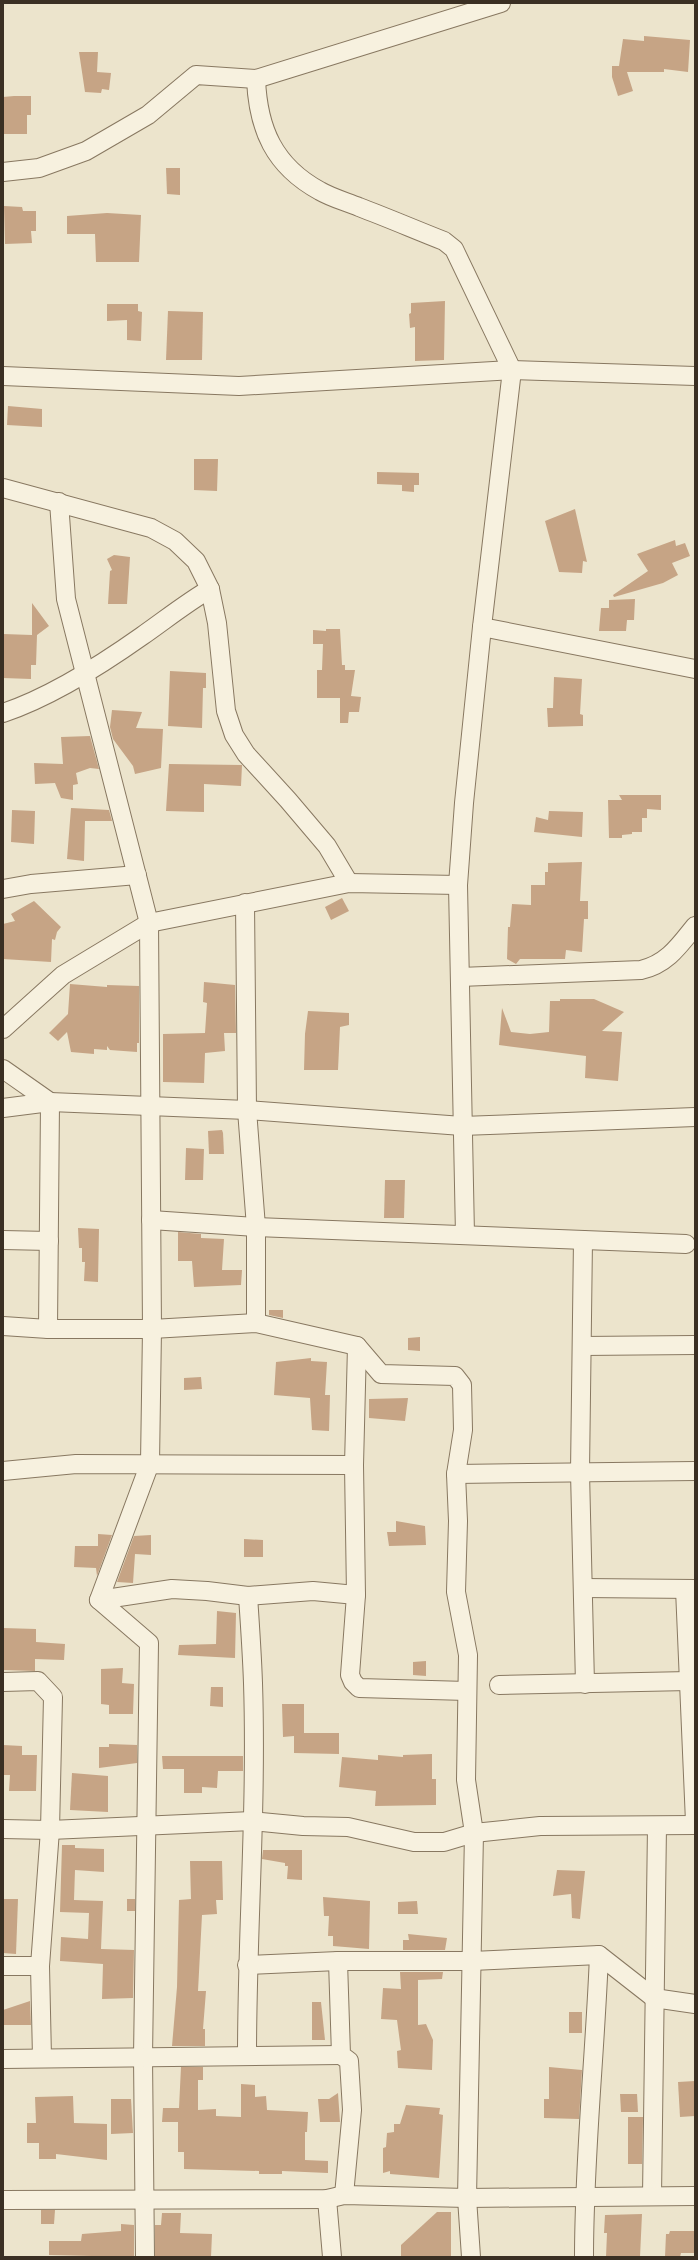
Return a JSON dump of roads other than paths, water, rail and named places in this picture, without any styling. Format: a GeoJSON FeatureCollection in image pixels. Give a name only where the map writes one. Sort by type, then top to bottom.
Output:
{"type":"FeatureCollection","features":[{"type":"Feature","properties":{"kind":"street"},"geometry":{"type":"LineString","coordinates":[[3,172],[39,168],[86,151],[148,115],[196,75],[256,79],[501,3]]}},
{"type":"Feature","properties":{"kind":"street"},"geometry":{"type":"LineString","coordinates":[[256,79],[257,102],[265,131],[271,145],[285,164],[301,180],[321,192],[444,242],[454,249],[512,370],[482,627],[464,803],[458,885],[465,1235]]}},
{"type":"Feature","properties":{"kind":"street"},"geometry":{"type":"LineString","coordinates":[[3,376],[239,386],[512,370],[695,376]]}},
{"type":"Feature","properties":{"kind":"street"},"geometry":{"type":"LineString","coordinates":[[3,488],[151,528],[175,541],[196,562],[210,589],[217,623],[226,711],[234,735],[246,754],[327,846],[349,883]]}},
{"type":"Feature","properties":{"kind":"street"},"geometry":{"type":"LineString","coordinates":[[59,502],[66,600],[86,671],[149,923],[149,1106],[152,1328],[150,1463],[99,1600]]}},
{"type":"Feature","properties":{"kind":"street"},"geometry":{"type":"LineString","coordinates":[[3,713],[31,704],[141,636],[183,605],[210,589]]}},
{"type":"Feature","properties":{"kind":"street"},"geometry":{"type":"LineString","coordinates":[[482,627],[695,669]]}},
{"type":"Feature","properties":{"kind":"street"},"geometry":{"type":"LineString","coordinates":[[3,889],[31,884],[137,876]]}},
{"type":"Feature","properties":{"kind":"street"},"geometry":{"type":"LineString","coordinates":[[3,1028],[63,976],[149,923],[349,883],[458,885]]}},
{"type":"Feature","properties":{"kind":"street"},"geometry":{"type":"LineString","coordinates":[[245,903],[248,1110],[256,1227],[256,1323]]}},
{"type":"Feature","properties":{"kind":"street"},"geometry":{"type":"LineString","coordinates":[[460,977],[632,971],[646,969],[658,964],[673,954],[695,926]]}},
{"type":"Feature","properties":{"kind":"street"},"geometry":{"type":"LineString","coordinates":[[3,1069],[50,1102]]}},
{"type":"Feature","properties":{"kind":"street"},"geometry":{"type":"LineString","coordinates":[[48,1329],[50,1102]]}},
{"type":"Feature","properties":{"kind":"street"},"geometry":{"type":"LineString","coordinates":[[3,1108],[50,1102],[248,1110],[462,1126],[695,1117]]}},
{"type":"Feature","properties":{"kind":"street"},"geometry":{"type":"LineString","coordinates":[[151,1220],[256,1227],[686,1244]]}},
{"type":"Feature","properties":{"kind":"street"},"geometry":{"type":"LineString","coordinates":[[3,1240],[49,1241]]}},
{"type":"Feature","properties":{"kind":"street"},"geometry":{"type":"LineString","coordinates":[[583,1240],[580,1472],[585,1684]]}},
{"type":"Feature","properties":{"kind":"street"},"geometry":{"type":"LineString","coordinates":[[3,1326],[48,1329],[152,1328],[256,1323],[357,1346],[381,1374],[455,1376],[462,1384],[463,1430],[456,1474],[458,1521],[456,1592],[468,1655],[466,1780],[474,1833],[467,2198],[471,2257]]}},
{"type":"Feature","properties":{"kind":"street"},"geometry":{"type":"LineString","coordinates":[[582,1346],[695,1345]]}},
{"type":"Feature","properties":{"kind":"street"},"geometry":{"type":"LineString","coordinates":[[357,1346],[354,1465],[356,1595],[350,1675],[353,1682],[359,1688],[468,1691]]}},
{"type":"Feature","properties":{"kind":"street"},"geometry":{"type":"LineString","coordinates":[[3,1471],[76,1464],[150,1463],[354,1465]]}},
{"type":"Feature","properties":{"kind":"street"},"geometry":{"type":"LineString","coordinates":[[456,1474],[695,1470]]}},
{"type":"Feature","properties":{"kind":"street"},"geometry":{"type":"LineString","coordinates":[[583,1588],[690,1589],[689,1681],[695,1822]]}},
{"type":"Feature","properties":{"kind":"street"},"geometry":{"type":"LineString","coordinates":[[99,1600],[172,1589],[248,1596],[313,1591],[356,1595]]}},
{"type":"Feature","properties":{"kind":"street"},"geometry":{"type":"LineString","coordinates":[[247,2055],[247,1965],[252,1821],[253,1684],[248,1596]]}},
{"type":"Feature","properties":{"kind":"street"},"geometry":{"type":"LineString","coordinates":[[99,1600],[149,1643],[143,2057],[145,2257]]}},
{"type":"Feature","properties":{"kind":"street"},"geometry":{"type":"LineString","coordinates":[[3,1682],[38,1681],[53,1697],[50,1830],[40,1966],[42,2058]]}},
{"type":"Feature","properties":{"kind":"street"},"geometry":{"type":"LineString","coordinates":[[499,1685],[689,1681]]}},
{"type":"Feature","properties":{"kind":"street"},"geometry":{"type":"LineString","coordinates":[[3,1829],[50,1830],[252,1821],[304,1826],[348,1826],[414,1842],[444,1842],[474,1833],[540,1826],[695,1825]]}},
{"type":"Feature","properties":{"kind":"street"},"geometry":{"type":"LineString","coordinates":[[652,2196],[657,1826]]}},
{"type":"Feature","properties":{"kind":"street"},"geometry":{"type":"LineString","coordinates":[[247,1965],[338,1961],[472,1961],[599,1955],[654,1998],[695,2004]]}},
{"type":"Feature","properties":{"kind":"street"},"geometry":{"type":"LineString","coordinates":[[584,2257],[584,2195],[596,2025],[599,1955]]}},
{"type":"Feature","properties":{"kind":"street"},"geometry":{"type":"LineString","coordinates":[[338,1961],[341,2055]]}},
{"type":"Feature","properties":{"kind":"street"},"geometry":{"type":"LineString","coordinates":[[3,1966],[40,1966]]}},
{"type":"Feature","properties":{"kind":"street"},"geometry":{"type":"LineString","coordinates":[[3,2059],[341,2055],[349,2062],[352,2110],[336,2197],[332,2257]]}},
{"type":"Feature","properties":{"kind":"street"},"geometry":{"type":"LineString","coordinates":[[3,2200],[145,2200],[336,2197],[467,2198],[584,2195],[695,2196]]}}]}
